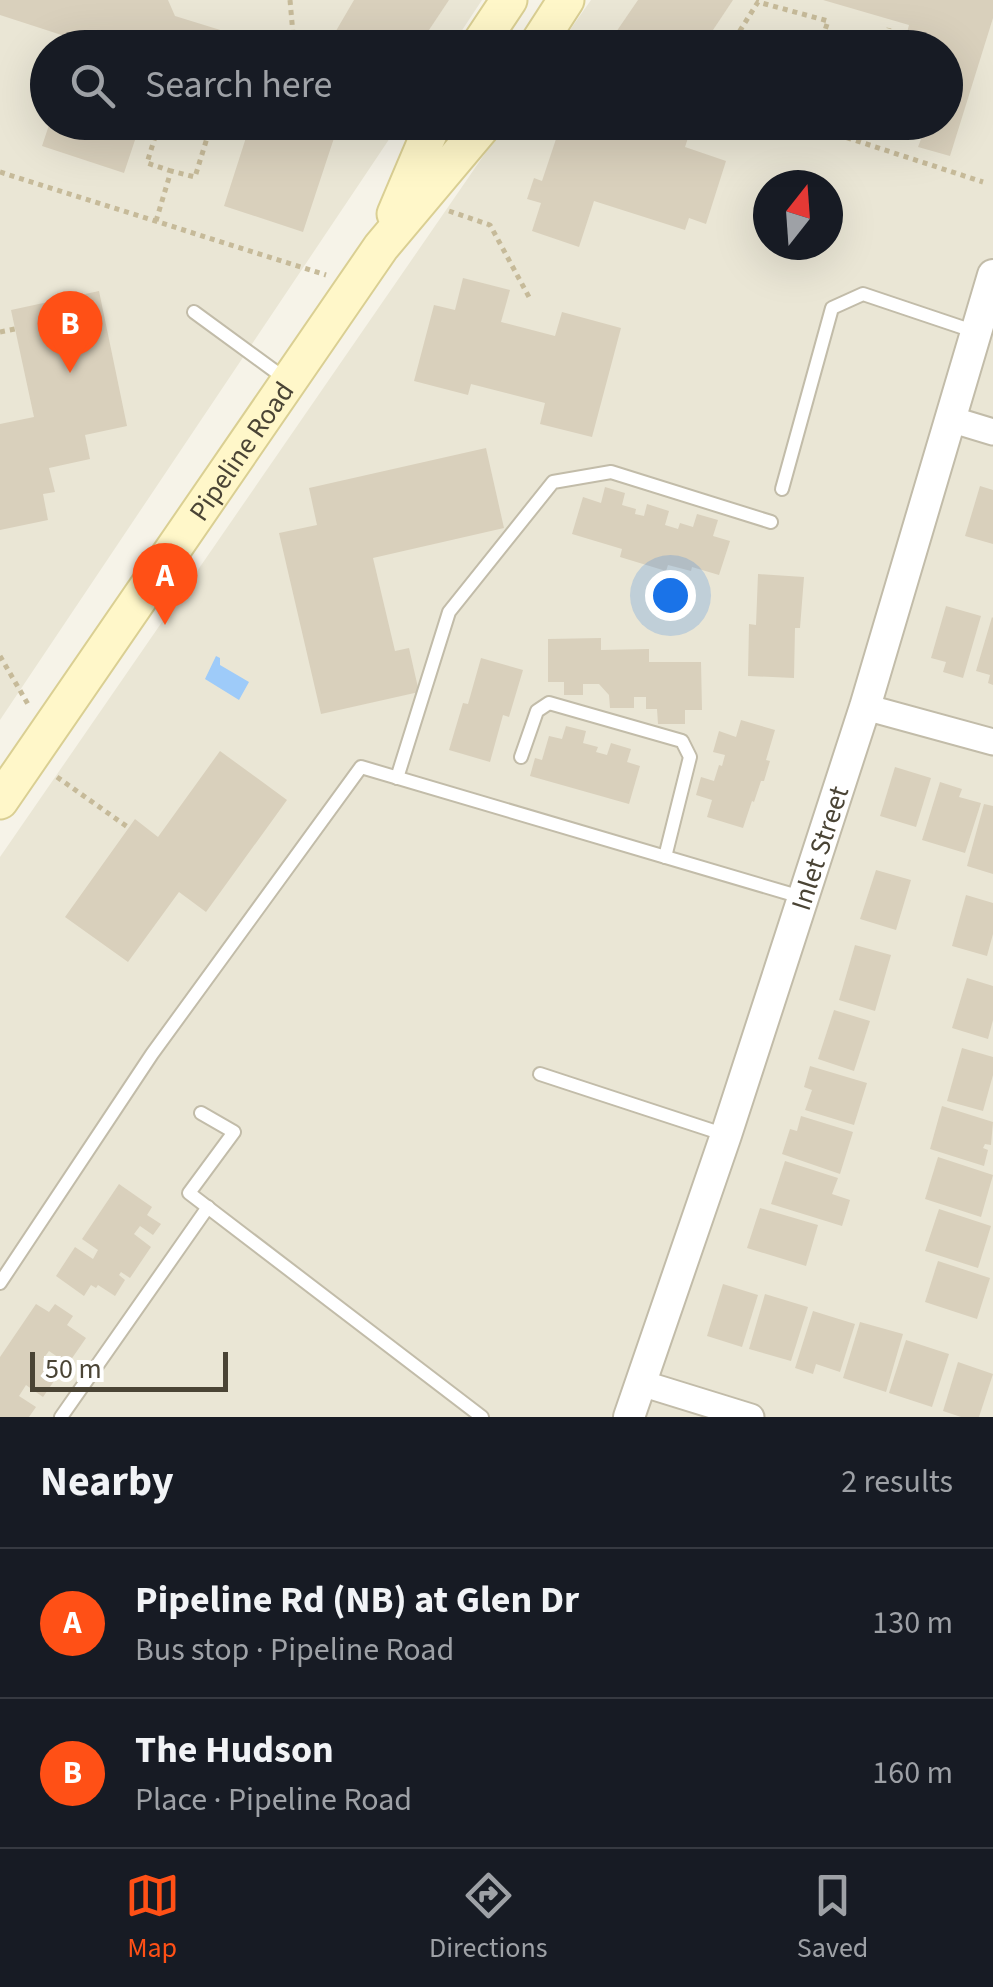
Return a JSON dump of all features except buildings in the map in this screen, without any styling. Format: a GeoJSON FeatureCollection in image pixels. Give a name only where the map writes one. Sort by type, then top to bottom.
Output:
{"type":"FeatureCollection","features":[{"type":"Feature","properties":{"kind":"main road"},"geometry":{"type":"LineString","coordinates":[[490,30],[509,0]]}},
{"type":"Feature","properties":{"kind":"main road"},"geometry":{"type":"LineString","coordinates":[[547,30],[566,0]]}},
{"type":"Feature","properties":{"kind":"main road","name":"Pipeline Road"},"geometry":{"type":"LineString","coordinates":[[381,247],[426,140]]}},
{"type":"Feature","properties":{"kind":"main road","name":"Pipeline Road"},"geometry":{"type":"LineString","coordinates":[[1,796],[381,247],[471,140]]}},
{"type":"Feature","properties":{"kind":"street","name":"Inlet Street"},"geometry":{"type":"LineString","coordinates":[[629,1417],[866,707],[993,275]]}},
{"type":"Feature","properties":{"kind":"street"},"geometry":{"type":"LineString","coordinates":[[950,418],[993,432]]}},
{"type":"Feature","properties":{"kind":"street"},"geometry":{"type":"LineString","coordinates":[[866,707],[993,742]]}},
{"type":"Feature","properties":{"kind":"street"},"geometry":{"type":"LineString","coordinates":[[640,1383],[751,1417]]}},
{"type":"Feature","properties":{"kind":"lane"},"geometry":{"type":"LineString","coordinates":[[782,489],[832,308],[864,294],[976,332]]}},
{"type":"Feature","properties":{"kind":"lane"},"geometry":{"type":"LineString","coordinates":[[194,312],[289,382]]}},
{"type":"Feature","properties":{"kind":"lane"},"geometry":{"type":"LineString","coordinates":[[397,778],[450,612],[553,482],[611,472],[770,522]]}},
{"type":"Feature","properties":{"kind":"lane"},"geometry":{"type":"LineString","coordinates":[[521,757],[537,711],[549,703],[682,741],[690,757],[665,857]]}},
{"type":"Feature","properties":{"kind":"lane"},"geometry":{"type":"LineString","coordinates":[[0,1283],[152,1054],[360,767],[801,896]]}},
{"type":"Feature","properties":{"kind":"lane"},"geometry":{"type":"LineString","coordinates":[[540,1074],[726,1135]]}},
{"type":"Feature","properties":{"kind":"lane"},"geometry":{"type":"LineString","coordinates":[[201,1113],[234,1132],[190,1193],[482,1417]]}},
{"type":"Feature","properties":{"kind":"lane"},"geometry":{"type":"LineString","coordinates":[[60,1417],[208,1207]]}},
{"type":"Feature","properties":{"kind":"path"},"geometry":{"type":"LineString","coordinates":[[290,0],[293,30]]}},
{"type":"Feature","properties":{"kind":"path"},"geometry":{"type":"LineString","coordinates":[[740,30],[758,2],[828,21],[825,30]]}},
{"type":"Feature","properties":{"kind":"path"},"geometry":{"type":"LineString","coordinates":[[154,140],[147,163],[195,178],[206,140]]}},
{"type":"Feature","properties":{"kind":"path"},"geometry":{"type":"LineString","coordinates":[[858,140],[983,182]]}},
{"type":"Feature","properties":{"kind":"path"},"geometry":{"type":"LineString","coordinates":[[156,221],[171,171]]}},
{"type":"Feature","properties":{"kind":"path"},"geometry":{"type":"LineString","coordinates":[[0,172],[356,284]]}},
{"type":"Feature","properties":{"kind":"path"},"geometry":{"type":"LineString","coordinates":[[449,211],[490,225],[528,296]]}},
{"type":"Feature","properties":{"kind":"path"},"geometry":{"type":"LineString","coordinates":[[0,332],[15,328]]}},
{"type":"Feature","properties":{"kind":"path"},"geometry":{"type":"LineString","coordinates":[[0,656],[46,735]]}},
{"type":"Feature","properties":{"kind":"path"},"geometry":{"type":"LineString","coordinates":[[57,777],[128,828]]}},
{"type":"Feature","properties":{"kind":"shaded area"},"geometry":{"type":"Polygon","coordinates":[[[0,0],[482,0],[462,30],[30,30],[30,140],[389,140],[0,720],[0,0]]]}},
{"type":"Feature","properties":{"kind":"shaded area"},"geometry":{"type":"Polygon","coordinates":[[[591,0],[993,0],[993,1417],[0,1417],[0,857],[494,140],[963,140],[963,30],[570,30],[591,0]]]}},
{"type":"Feature","properties":{"kind":"water"},"geometry":{"type":"Polygon","coordinates":[[[216,656],[220,665],[249,682],[239,700],[205,679],[216,656]]]}},
{"type":"Feature","properties":{"kind":"place","name":"The Hudson"},"geometry":{"type":"Point","coordinates":[70,373]}},
{"type":"Feature","properties":{"kind":"place","name":"Pipeline Rd (NB) at Glen Dr"},"geometry":{"type":"Point","coordinates":[165,625]}}]}
